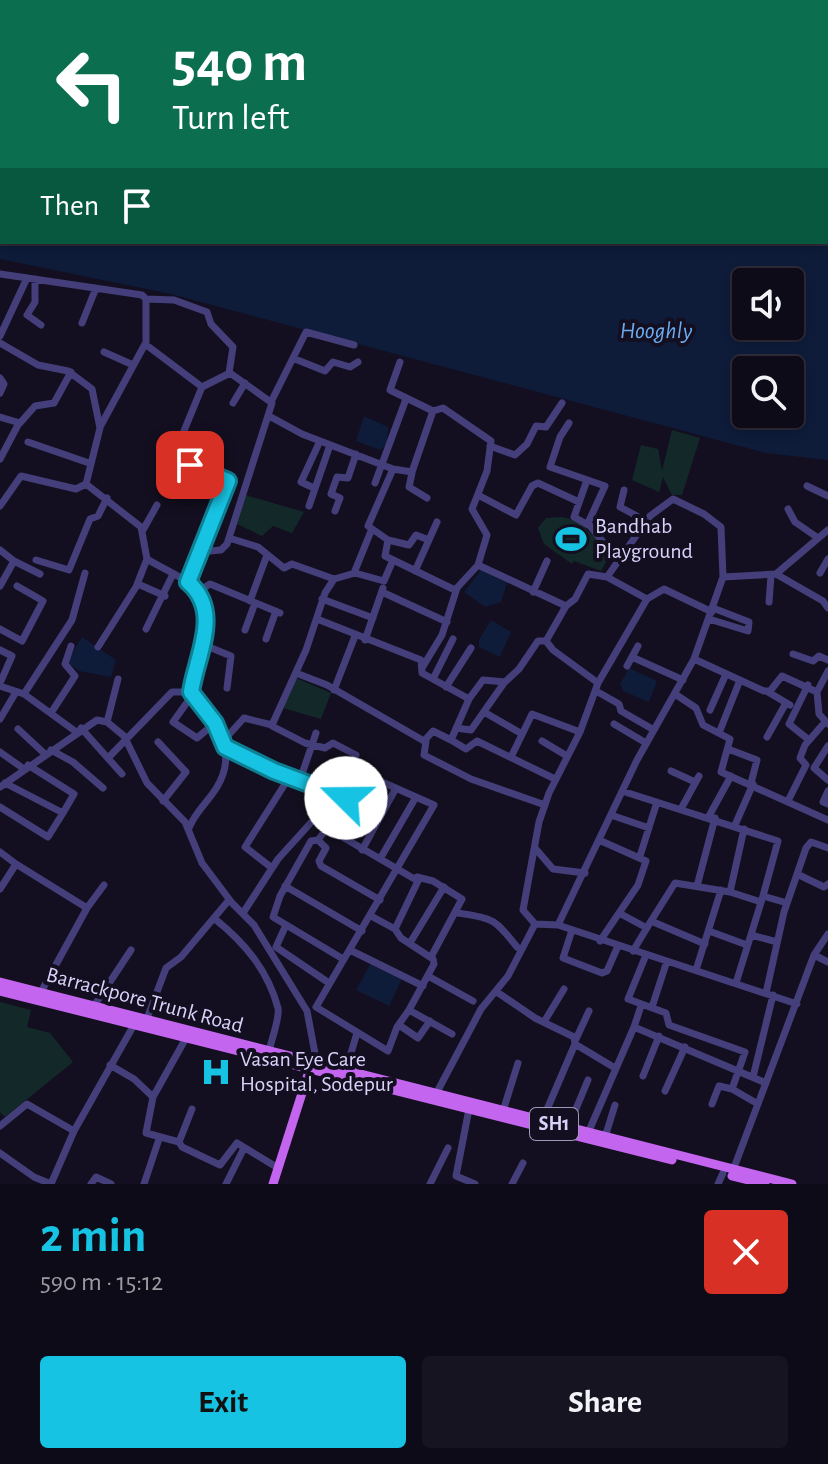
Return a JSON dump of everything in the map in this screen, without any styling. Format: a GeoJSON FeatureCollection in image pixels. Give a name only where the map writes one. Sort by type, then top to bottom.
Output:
{"type":"FeatureCollection","features":[{"type":"Feature","properties":{"kind":"main road","name":"Barrackpore Trunk Road"},"geometry":{"type":"LineString","coordinates":[[0,982],[94,1006],[186,1038],[314,1065]]}},
{"type":"Feature","properties":{"kind":"main road","name":"Barrackpore Trunk Road"},"geometry":{"type":"LineString","coordinates":[[0,991],[269,1051],[469,1109],[729,1173],[792,1184]]}},
{"type":"Feature","properties":{"kind":"main road"},"geometry":{"type":"LineString","coordinates":[[276,1184],[278,1168],[314,1065]]}},
{"type":"Feature","properties":{"kind":"main road"},"geometry":{"type":"LineString","coordinates":[[276,1184],[314,1065]]}},
{"type":"Feature","properties":{"kind":"main road","name":"Barrackpore Trunk Road"},"geometry":{"type":"LineString","coordinates":[[344,1074],[605,1137],[765,1184]]}},
{"type":"Feature","properties":{"kind":"street"},"geometry":{"type":"LineString","coordinates":[[0,274],[142,295],[146,299],[174,300],[207,312],[211,324],[233,347],[229,373]]}},
{"type":"Feature","properties":{"kind":"street"},"geometry":{"type":"LineString","coordinates":[[31,279],[35,302],[27,315],[41,325]]}},
{"type":"Feature","properties":{"kind":"street"},"geometry":{"type":"LineString","coordinates":[[0,336],[31,279]]}},
{"type":"Feature","properties":{"kind":"street"},"geometry":{"type":"LineString","coordinates":[[82,323],[96,288]]}},
{"type":"Feature","properties":{"kind":"street"},"geometry":{"type":"LineString","coordinates":[[86,484],[100,428],[146,344],[146,299]]}},
{"type":"Feature","properties":{"kind":"street"},"geometry":{"type":"LineString","coordinates":[[199,552],[221,550],[229,538],[280,378],[295,359],[307,331],[354,345]]}},
{"type":"Feature","properties":{"kind":"street"},"geometry":{"type":"LineString","coordinates":[[0,356],[3,344],[38,365],[71,372],[87,382],[96,394],[100,428]]}},
{"type":"Feature","properties":{"kind":"street"},"geometry":{"type":"LineString","coordinates":[[146,344],[202,387]]}},
{"type":"Feature","properties":{"kind":"street"},"geometry":{"type":"LineString","coordinates":[[104,352],[133,365]]}},
{"type":"Feature","properties":{"kind":"street"},"geometry":{"type":"LineString","coordinates":[[295,359],[325,371],[334,362],[349,367],[358,362]]}},
{"type":"Feature","properties":{"kind":"street"},"geometry":{"type":"LineString","coordinates":[[400,362],[390,390],[433,411],[446,408],[487,436],[490,446],[488,467],[472,512],[487,535],[478,565],[457,588],[447,622],[422,668]]}},
{"type":"Feature","properties":{"kind":"street"},"geometry":{"type":"LineString","coordinates":[[0,459],[19,423],[35,406],[54,403],[71,372]]}},
{"type":"Feature","properties":{"kind":"street"},"geometry":{"type":"LineString","coordinates":[[229,373],[271,402]]}},
{"type":"Feature","properties":{"kind":"street"},"geometry":{"type":"LineString","coordinates":[[162,476],[202,387],[229,373]]}},
{"type":"Feature","properties":{"kind":"street"},"geometry":{"type":"LineString","coordinates":[[0,378],[4,384],[0,393]]}},
{"type":"Feature","properties":{"kind":"street"},"geometry":{"type":"LineString","coordinates":[[233,403],[245,383]]}},
{"type":"Feature","properties":{"kind":"street"},"geometry":{"type":"LineString","coordinates":[[375,483],[406,399]]}},
{"type":"Feature","properties":{"kind":"street"},"geometry":{"type":"LineString","coordinates":[[490,446],[515,455],[527,444],[536,426],[546,427],[562,403]]}},
{"type":"Feature","properties":{"kind":"street"},"geometry":{"type":"LineString","coordinates":[[427,498],[409,487],[433,411]]}},
{"type":"Feature","properties":{"kind":"street"},"geometry":{"type":"LineString","coordinates":[[269,416],[330,445],[412,473]]}},
{"type":"Feature","properties":{"kind":"street"},"geometry":{"type":"LineString","coordinates":[[0,417],[19,423]]}},
{"type":"Feature","properties":{"kind":"street"},"geometry":{"type":"LineString","coordinates":[[569,423],[561,433],[550,467],[605,486],[588,525]]}},
{"type":"Feature","properties":{"kind":"street"},"geometry":{"type":"LineString","coordinates":[[314,488],[301,481],[320,441]]}},
{"type":"Feature","properties":{"kind":"street"},"geometry":{"type":"LineString","coordinates":[[28,442],[89,463]]}},
{"type":"Feature","properties":{"kind":"street"},"geometry":{"type":"LineString","coordinates":[[179,443],[193,449],[190,465],[228,481],[188,582]]}},
{"type":"Feature","properties":{"kind":"street"},"geometry":{"type":"LineString","coordinates":[[309,506],[330,445]]}},
{"type":"Feature","properties":{"kind":"street"},"geometry":{"type":"LineString","coordinates":[[335,511],[340,497],[331,494],[336,478],[348,478],[356,454]]}},
{"type":"Feature","properties":{"kind":"street"},"geometry":{"type":"LineString","coordinates":[[181,494],[196,468]]}},
{"type":"Feature","properties":{"kind":"street"},"geometry":{"type":"LineString","coordinates":[[354,573],[371,531],[369,520],[393,469]]}},
{"type":"Feature","properties":{"kind":"street"},"geometry":{"type":"LineString","coordinates":[[0,506],[21,476],[76,489],[86,484]]}},
{"type":"Feature","properties":{"kind":"street"},"geometry":{"type":"LineString","coordinates":[[587,480],[574,517],[588,525],[604,544],[621,555]]}},
{"type":"Feature","properties":{"kind":"street"},"geometry":{"type":"LineString","coordinates":[[478,495],[516,515],[537,483],[579,502]]}},
{"type":"Feature","properties":{"kind":"street"},"geometry":{"type":"LineString","coordinates":[[86,484],[143,530]]}},
{"type":"Feature","properties":{"kind":"street"},"geometry":{"type":"LineString","coordinates":[[807,486],[828,496]]}},
{"type":"Feature","properties":{"kind":"street"},"geometry":{"type":"LineString","coordinates":[[624,490],[620,506],[646,521]]}},
{"type":"Feature","properties":{"kind":"street"},"geometry":{"type":"LineString","coordinates":[[36,560],[69,570],[90,519],[98,516],[107,498]]}},
{"type":"Feature","properties":{"kind":"street"},"geometry":{"type":"LineString","coordinates":[[558,925],[646,743],[694,659],[723,577],[722,528],[704,514],[673,499],[657,508],[646,521],[607,577]]}},
{"type":"Feature","properties":{"kind":"street"},"geometry":{"type":"LineString","coordinates":[[98,647],[138,584],[147,559],[143,530],[157,505]]}},
{"type":"Feature","properties":{"kind":"street"},"geometry":{"type":"LineString","coordinates":[[788,509],[795,522],[818,538]]}},
{"type":"Feature","properties":{"kind":"street"},"geometry":{"type":"LineString","coordinates":[[415,571],[437,522]]}},
{"type":"Feature","properties":{"kind":"street"},"geometry":{"type":"LineString","coordinates":[[769,602],[774,575],[828,530]]}},
{"type":"Feature","properties":{"kind":"street"},"geometry":{"type":"LineString","coordinates":[[371,531],[388,540],[408,545],[416,535],[429,540]]}},
{"type":"Feature","properties":{"kind":"street"},"geometry":{"type":"LineString","coordinates":[[229,538],[258,547],[284,568],[292,564],[334,579],[354,573],[384,581]]}},
{"type":"Feature","properties":{"kind":"street"},"geometry":{"type":"LineString","coordinates":[[388,540],[384,555],[455,590],[457,588]]}},
{"type":"Feature","properties":{"kind":"street"},"geometry":{"type":"LineString","coordinates":[[0,550],[40,574]]}},
{"type":"Feature","properties":{"kind":"street"},"geometry":{"type":"LineString","coordinates":[[245,630],[267,555]]}},
{"type":"Feature","properties":{"kind":"street"},"geometry":{"type":"LineString","coordinates":[[147,559],[188,582],[197,592],[206,624],[192,693],[173,722],[197,738],[215,723]]}},
{"type":"Feature","properties":{"kind":"street"},"geometry":{"type":"LineString","coordinates":[[820,573],[828,559]]}},
{"type":"Feature","properties":{"kind":"street"},"geometry":{"type":"LineString","coordinates":[[365,640],[393,560]]}},
{"type":"Feature","properties":{"kind":"street"},"geometry":{"type":"LineString","coordinates":[[0,586],[14,561]]}},
{"type":"Feature","properties":{"kind":"street"},"geometry":{"type":"LineString","coordinates":[[533,592],[547,561]]}},
{"type":"Feature","properties":{"kind":"street"},"geometry":{"type":"LineString","coordinates":[[478,565],[566,606]]}},
{"type":"Feature","properties":{"kind":"street"},"geometry":{"type":"LineString","coordinates":[[0,719],[72,620],[85,573]]}},
{"type":"Feature","properties":{"kind":"street"},"geometry":{"type":"LineString","coordinates":[[146,629],[165,596],[173,574]]}},
{"type":"Feature","properties":{"kind":"street"},"geometry":{"type":"LineString","coordinates":[[546,641],[588,574],[607,577],[647,599]]}},
{"type":"Feature","properties":{"kind":"street"},"geometry":{"type":"LineString","coordinates":[[723,577],[774,575],[824,602],[828,608]]}},
{"type":"Feature","properties":{"kind":"street"},"geometry":{"type":"LineString","coordinates":[[272,726],[287,685],[296,673],[322,599],[334,579]]}},
{"type":"Feature","properties":{"kind":"street"},"geometry":{"type":"LineString","coordinates":[[138,584],[165,596]]}},
{"type":"Feature","properties":{"kind":"street"},"geometry":{"type":"LineString","coordinates":[[197,592],[210,584],[278,612],[266,639]]}},
{"type":"Feature","properties":{"kind":"street"},"geometry":{"type":"LineString","coordinates":[[0,629],[22,641],[43,601],[17,586]]}},
{"type":"Feature","properties":{"kind":"street"},"geometry":{"type":"LineString","coordinates":[[711,613],[749,622],[748,631],[711,613],[664,589],[647,599],[597,687],[580,732],[555,779],[545,805],[523,910],[535,924],[558,925],[797,1004]]}},
{"type":"Feature","properties":{"kind":"street"},"geometry":{"type":"LineString","coordinates":[[382,592],[447,622]]}},
{"type":"Feature","properties":{"kind":"street"},"geometry":{"type":"LineString","coordinates":[[322,599],[373,618]]}},
{"type":"Feature","properties":{"kind":"street"},"geometry":{"type":"LineString","coordinates":[[317,619],[421,660],[422,673],[469,699]]}},
{"type":"Feature","properties":{"kind":"street"},"geometry":{"type":"LineString","coordinates":[[334,690],[355,636]]}},
{"type":"Feature","properties":{"kind":"street"},"geometry":{"type":"LineString","coordinates":[[433,679],[453,639]]}},
{"type":"Feature","properties":{"kind":"street"},"geometry":{"type":"LineString","coordinates":[[456,728],[471,730],[538,641],[546,641]]}},
{"type":"Feature","properties":{"kind":"street"},"geometry":{"type":"LineString","coordinates":[[546,641],[619,704],[621,711],[654,730]]}},
{"type":"Feature","properties":{"kind":"street"},"geometry":{"type":"LineString","coordinates":[[204,645],[231,656],[227,688]]}},
{"type":"Feature","properties":{"kind":"street"},"geometry":{"type":"LineString","coordinates":[[51,713],[75,676],[65,664],[71,646]]}},
{"type":"Feature","properties":{"kind":"street"},"geometry":{"type":"LineString","coordinates":[[627,666],[638,646]]}},
{"type":"Feature","properties":{"kind":"street"},"geometry":{"type":"LineString","coordinates":[[446,687],[471,648]]}},
{"type":"Feature","properties":{"kind":"street"},"geometry":{"type":"LineString","coordinates":[[0,650],[12,656],[0,684],[20,693],[78,730],[110,756],[122,774]]}},
{"type":"Feature","properties":{"kind":"street"},"geometry":{"type":"LineString","coordinates":[[793,654],[813,661],[819,656],[828,660]]}},
{"type":"Feature","properties":{"kind":"street"},"geometry":{"type":"LineString","coordinates":[[632,657],[683,680]]}},
{"type":"Feature","properties":{"kind":"street"},"geometry":{"type":"LineString","coordinates":[[694,659],[796,708]]}},
{"type":"Feature","properties":{"kind":"street"},"geometry":{"type":"LineString","coordinates":[[788,801],[806,765],[800,758],[809,740],[826,723],[819,714],[817,692],[828,671]]}},
{"type":"Feature","properties":{"kind":"street"},"geometry":{"type":"LineString","coordinates":[[296,673],[334,690],[426,741]]}},
{"type":"Feature","properties":{"kind":"street"},"geometry":{"type":"LineString","coordinates":[[710,710],[726,674]]}},
{"type":"Feature","properties":{"kind":"street"},"geometry":{"type":"LineString","coordinates":[[768,692],[784,676],[817,692]]}},
{"type":"Feature","properties":{"kind":"street"},"geometry":{"type":"LineString","coordinates":[[107,722],[118,679]]}},
{"type":"Feature","properties":{"kind":"street"},"geometry":{"type":"LineString","coordinates":[[451,740],[469,699],[483,680],[504,683]]}},
{"type":"Feature","properties":{"kind":"street"},"geometry":{"type":"LineString","coordinates":[[719,733],[740,680]]}},
{"type":"Feature","properties":{"kind":"street"},"geometry":{"type":"LineString","coordinates":[[808,685],[789,725],[809,740]]}},
{"type":"Feature","properties":{"kind":"street"},"geometry":{"type":"LineString","coordinates":[[110,756],[172,692],[192,693],[215,723],[225,744],[290,776],[346,798]]}},
{"type":"Feature","properties":{"kind":"street"},"geometry":{"type":"LineString","coordinates":[[675,694],[696,708],[703,725],[730,739],[721,772],[828,820]]}},
{"type":"Feature","properties":{"kind":"street"},"geometry":{"type":"LineString","coordinates":[[767,737],[786,703]]}},
{"type":"Feature","properties":{"kind":"street"},"geometry":{"type":"LineString","coordinates":[[484,712],[522,734]]}},
{"type":"Feature","properties":{"kind":"street"},"geometry":{"type":"LineString","coordinates":[[511,757],[532,714],[580,732]]}},
{"type":"Feature","properties":{"kind":"street"},"geometry":{"type":"LineString","coordinates":[[189,828],[219,785],[225,744],[244,718],[272,726],[312,746],[325,748],[334,743],[356,755]]}},
{"type":"Feature","properties":{"kind":"street"},"geometry":{"type":"LineString","coordinates":[[63,813],[3,785],[78,730],[97,720],[107,722],[127,741],[147,783],[189,828],[202,863],[229,900],[243,913],[307,1011],[314,1065]]}},
{"type":"Feature","properties":{"kind":"street"},"geometry":{"type":"LineString","coordinates":[[614,724],[646,743]]}},
{"type":"Feature","properties":{"kind":"street"},"geometry":{"type":"LineString","coordinates":[[18,729],[49,752],[73,762],[103,788]]}},
{"type":"Feature","properties":{"kind":"street"},"geometry":{"type":"LineString","coordinates":[[545,805],[471,779],[424,755],[426,741],[433,731],[465,749],[477,741],[555,779]]}},
{"type":"Feature","properties":{"kind":"street"},"geometry":{"type":"LineString","coordinates":[[300,780],[316,733]]}},
{"type":"Feature","properties":{"kind":"street"},"geometry":{"type":"LineString","coordinates":[[542,741],[567,756]]}},
{"type":"Feature","properties":{"kind":"street"},"geometry":{"type":"LineString","coordinates":[[158,742],[186,772],[163,801]]}},
{"type":"Feature","properties":{"kind":"street"},"geometry":{"type":"LineString","coordinates":[[828,747],[814,769],[828,780]]}},
{"type":"Feature","properties":{"kind":"street"},"geometry":{"type":"LineString","coordinates":[[696,970],[725,891],[757,760],[728,749]]}},
{"type":"Feature","properties":{"kind":"street"},"geometry":{"type":"LineString","coordinates":[[0,752],[74,794],[48,837],[0,807]]}},
{"type":"Feature","properties":{"kind":"street"},"geometry":{"type":"LineString","coordinates":[[671,771],[697,779],[681,809]]}},
{"type":"Feature","properties":{"kind":"street"},"geometry":{"type":"LineString","coordinates":[[272,868],[245,847],[290,776]]}},
{"type":"Feature","properties":{"kind":"street"},"geometry":{"type":"LineString","coordinates":[[697,886],[712,817],[731,776]]}},
{"type":"Feature","properties":{"kind":"street"},"geometry":{"type":"LineString","coordinates":[[343,959],[273,917],[285,886],[311,841],[318,840],[352,791],[367,793],[381,782],[434,808],[316,1007],[388,1051],[399,1025],[434,964],[431,957],[395,929],[371,916]]}},
{"type":"Feature","properties":{"kind":"street"},"geometry":{"type":"LineString","coordinates":[[362,850],[396,788]]}},
{"type":"Feature","properties":{"kind":"street"},"geometry":{"type":"LineString","coordinates":[[622,791],[712,817],[779,843],[736,983]]}},
{"type":"Feature","properties":{"kind":"street"},"geometry":{"type":"LineString","coordinates":[[828,791],[823,802],[828,804]]}},
{"type":"Feature","properties":{"kind":"street"},"geometry":{"type":"LineString","coordinates":[[380,859],[416,797]]}},
{"type":"Feature","properties":{"kind":"street"},"geometry":{"type":"LineString","coordinates":[[640,856],[657,802]]}},
{"type":"Feature","properties":{"kind":"street"},"geometry":{"type":"LineString","coordinates":[[611,815],[649,828]]}},
{"type":"Feature","properties":{"kind":"street"},"geometry":{"type":"LineString","coordinates":[[243,913],[272,868],[316,817]]}},
{"type":"Feature","properties":{"kind":"street"},"geometry":{"type":"LineString","coordinates":[[327,828],[399,870],[444,887],[462,899],[458,913],[431,957]]}},
{"type":"Feature","properties":{"kind":"street"},"geometry":{"type":"LineString","coordinates":[[318,840],[326,848],[319,861],[321,866],[380,900]]}},
{"type":"Feature","properties":{"kind":"street"},"geometry":{"type":"LineString","coordinates":[[599,840],[646,860],[640,882],[600,941]]}},
{"type":"Feature","properties":{"kind":"street"},"geometry":{"type":"LineString","coordinates":[[753,1077],[787,903],[810,842],[828,848]]}},
{"type":"Feature","properties":{"kind":"street"},"geometry":{"type":"LineString","coordinates":[[535,848],[553,869],[585,873]]}},
{"type":"Feature","properties":{"kind":"street"},"geometry":{"type":"LineString","coordinates":[[0,852],[87,908]]}},
{"type":"Feature","properties":{"kind":"street"},"geometry":{"type":"LineString","coordinates":[[0,889],[16,864]]}},
{"type":"Feature","properties":{"kind":"street"},"geometry":{"type":"LineString","coordinates":[[797,874],[824,888],[828,884]]}},
{"type":"Feature","properties":{"kind":"street"},"geometry":{"type":"LineString","coordinates":[[395,929],[418,887],[414,876]]}},
{"type":"Feature","properties":{"kind":"street"},"geometry":{"type":"LineString","coordinates":[[633,951],[673,884],[787,903]]}},
{"type":"Feature","properties":{"kind":"street"},"geometry":{"type":"LineString","coordinates":[[41,992],[87,908],[104,885]]}},
{"type":"Feature","properties":{"kind":"street"},"geometry":{"type":"LineString","coordinates":[[285,886],[362,931]]}},
{"type":"Feature","properties":{"kind":"street"},"geometry":{"type":"LineString","coordinates":[[410,943],[444,887]]}},
{"type":"Feature","properties":{"kind":"street"},"geometry":{"type":"LineString","coordinates":[[0,1153],[34,1177],[53,1183],[74,1131],[110,1065],[141,1022],[166,968],[181,957],[229,900]]}},
{"type":"Feature","properties":{"kind":"street"},"geometry":{"type":"LineString","coordinates":[[458,913],[489,918],[501,925],[517,947]]}},
{"type":"Feature","properties":{"kind":"street"},"geometry":{"type":"LineString","coordinates":[[619,913],[705,944]]}},
{"type":"Feature","properties":{"kind":"street"},"geometry":{"type":"LineString","coordinates":[[215,919],[257,958],[264,972],[278,1007],[269,1051]]}},
{"type":"Feature","properties":{"kind":"street"},"geometry":{"type":"LineString","coordinates":[[436,1094],[481,1009],[497,992],[535,924]]}},
{"type":"Feature","properties":{"kind":"street"},"geometry":{"type":"LineString","coordinates":[[286,925],[276,947],[329,983]]}},
{"type":"Feature","properties":{"kind":"street"},"geometry":{"type":"LineString","coordinates":[[572,930],[563,958],[602,973],[607,971],[618,946]]}},
{"type":"Feature","properties":{"kind":"street"},"geometry":{"type":"LineString","coordinates":[[709,931],[747,945]]}},
{"type":"Feature","properties":{"kind":"street"},"geometry":{"type":"LineString","coordinates":[[718,1184],[729,1173],[814,955],[828,934]]}},
{"type":"Feature","properties":{"kind":"street"},"geometry":{"type":"LineString","coordinates":[[751,935],[777,942]]}},
{"type":"Feature","properties":{"kind":"street"},"geometry":{"type":"LineString","coordinates":[[94,1006],[131,950]]}},
{"type":"Feature","properties":{"kind":"street"},"geometry":{"type":"LineString","coordinates":[[350,950],[423,986]]}},
{"type":"Feature","properties":{"kind":"street"},"geometry":{"type":"LineString","coordinates":[[643,1076],[667,1024],[666,1013],[628,999],[646,955]]}},
{"type":"Feature","properties":{"kind":"street"},"geometry":{"type":"LineString","coordinates":[[814,955],[828,962]]}},
{"type":"Feature","properties":{"kind":"street"},"geometry":{"type":"LineString","coordinates":[[652,1007],[667,961]]}},
{"type":"Feature","properties":{"kind":"street"},"geometry":{"type":"LineString","coordinates":[[428,976],[473,1001]]}},
{"type":"Feature","properties":{"kind":"street"},"geometry":{"type":"LineString","coordinates":[[544,1022],[564,989]]}},
{"type":"Feature","properties":{"kind":"street"},"geometry":{"type":"LineString","coordinates":[[497,992],[615,1068]]}},
{"type":"Feature","properties":{"kind":"street"},"geometry":{"type":"LineString","coordinates":[[588,1133],[641,1006]]}},
{"type":"Feature","properties":{"kind":"street"},"geometry":{"type":"LineString","coordinates":[[409,1010],[452,1034]]}},
{"type":"Feature","properties":{"kind":"street"},"geometry":{"type":"LineString","coordinates":[[542,1121],[589,1011]]}},
{"type":"Feature","properties":{"kind":"street"},"geometry":{"type":"LineString","coordinates":[[399,1025],[418,1038],[430,1021]]}},
{"type":"Feature","properties":{"kind":"street"},"geometry":{"type":"LineString","coordinates":[[667,1024],[745,1052],[732,1089]]}},
{"type":"Feature","properties":{"kind":"street"},"geometry":{"type":"LineString","coordinates":[[634,1027],[766,1083]]}},
{"type":"Feature","properties":{"kind":"street"},"geometry":{"type":"LineString","coordinates":[[344,1074],[357,1033]]}},
{"type":"Feature","properties":{"kind":"street"},"geometry":{"type":"LineString","coordinates":[[186,1038],[153,1097],[145,1132],[159,1139],[179,1142],[182,1147],[220,1165],[235,1143],[278,1168]]}},
{"type":"Feature","properties":{"kind":"street"},"geometry":{"type":"LineString","coordinates":[[665,1091],[685,1047]]}},
{"type":"Feature","properties":{"kind":"street"},"geometry":{"type":"LineString","coordinates":[[503,1111],[518,1063]]}},
{"type":"Feature","properties":{"kind":"street"},"geometry":{"type":"LineString","coordinates":[[110,1065],[134,1079],[153,1097]]}},
{"type":"Feature","properties":{"kind":"street"},"geometry":{"type":"LineString","coordinates":[[568,1128],[588,1080]]}},
{"type":"Feature","properties":{"kind":"street"},"geometry":{"type":"LineString","coordinates":[[712,1104],[719,1086],[732,1089],[758,1104]]}},
{"type":"Feature","properties":{"kind":"street"},"geometry":{"type":"LineString","coordinates":[[0,1126],[27,1104],[74,1131]]}},
{"type":"Feature","properties":{"kind":"street"},"geometry":{"type":"LineString","coordinates":[[605,1137],[615,1105]]}},
{"type":"Feature","properties":{"kind":"street"},"geometry":{"type":"LineString","coordinates":[[179,1142],[192,1109]]}},
{"type":"Feature","properties":{"kind":"street"},"geometry":{"type":"LineString","coordinates":[[452,1184],[469,1109]]}},
{"type":"Feature","properties":{"kind":"street"},"geometry":{"type":"LineString","coordinates":[[144,1184],[159,1139]]}},
{"type":"Feature","properties":{"kind":"street"},"geometry":{"type":"LineString","coordinates":[[226,1184],[244,1148]]}},
{"type":"Feature","properties":{"kind":"street"},"geometry":{"type":"LineString","coordinates":[[430,1184],[448,1148]]}},
{"type":"Feature","properties":{"kind":"street"},"geometry":{"type":"LineString","coordinates":[[512,1184],[523,1163]]}},
{"type":"Feature","properties":{"kind":"street"},"geometry":{"type":"LineString","coordinates":[[456,1176],[475,1184]]}},
{"type":"Feature","properties":{"kind":"street"},"geometry":{"type":"LineString","coordinates":[[91,1184],[96,1177],[111,1184]]}},
{"type":"Feature","properties":{"kind":"green space"},"geometry":{"type":"Polygon","coordinates":[[[672,430],[700,438],[682,495],[672,495],[663,477],[659,492],[632,480],[641,445],[658,449],[662,471],[672,430]]]}},
{"type":"Feature","properties":{"kind":"green space"},"geometry":{"type":"Polygon","coordinates":[[[245,495],[304,512],[292,533],[273,526],[262,536],[237,524],[245,495]]]}},
{"type":"Feature","properties":{"kind":"green space","name":"Bandhab Playground"},"geometry":{"type":"Polygon","coordinates":[[[562,517],[578,521],[611,553],[601,571],[574,561],[572,564],[544,544],[538,528],[546,518],[562,517]]]}},
{"type":"Feature","properties":{"kind":"green space"},"geometry":{"type":"Polygon","coordinates":[[[296,678],[331,693],[321,719],[283,708],[296,678]]]}},
{"type":"Feature","properties":{"kind":"green space"},"geometry":{"type":"Polygon","coordinates":[[[0,1002],[31,1010],[27,1027],[50,1033],[73,1062],[5,1117],[0,1112],[0,1002]]]}},
{"type":"Feature","properties":{"kind":"water","name":"Hooghly"},"geometry":{"type":"Polygon","coordinates":[[[0,244],[828,244],[828,460],[766,453],[171,294],[0,259],[0,244]]]}},
{"type":"Feature","properties":{"kind":"water"},"geometry":{"type":"Polygon","coordinates":[[[364,416],[388,427],[387,444],[380,450],[356,441],[364,416]]]}},
{"type":"Feature","properties":{"kind":"water"},"geometry":{"type":"Polygon","coordinates":[[[481,570],[507,583],[501,602],[485,607],[464,592],[481,570]]]}},
{"type":"Feature","properties":{"kind":"water"},"geometry":{"type":"Polygon","coordinates":[[[491,620],[511,632],[500,657],[479,647],[479,640],[491,620]]]}},
{"type":"Feature","properties":{"kind":"water"},"geometry":{"type":"Polygon","coordinates":[[[82,637],[116,660],[111,677],[79,671],[67,662],[82,637]]]}},
{"type":"Feature","properties":{"kind":"water"},"geometry":{"type":"Polygon","coordinates":[[[629,668],[657,681],[649,702],[623,691],[620,684],[629,668]]]}},
{"type":"Feature","properties":{"kind":"water"},"geometry":{"type":"Polygon","coordinates":[[[371,963],[402,979],[389,1006],[356,990],[371,963]]]}},
{"type":"Feature","properties":{"kind":"place","name":"Bandhab Playground"},"geometry":{"type":"Point","coordinates":[571,539]}},
{"type":"Feature","properties":{"kind":"place","name":"Vasan Eye Care Hospital, Sodepur"},"geometry":{"type":"Point","coordinates":[216,1072]}},
{"type":"Feature","properties":{"kind":"route"},"geometry":{"type":"LineString","coordinates":[[190,465],[228,481],[202,540],[188,582],[197,592],[206,624],[205,641],[191,692],[222,734],[225,747],[274,771],[346,798]]}}]}
